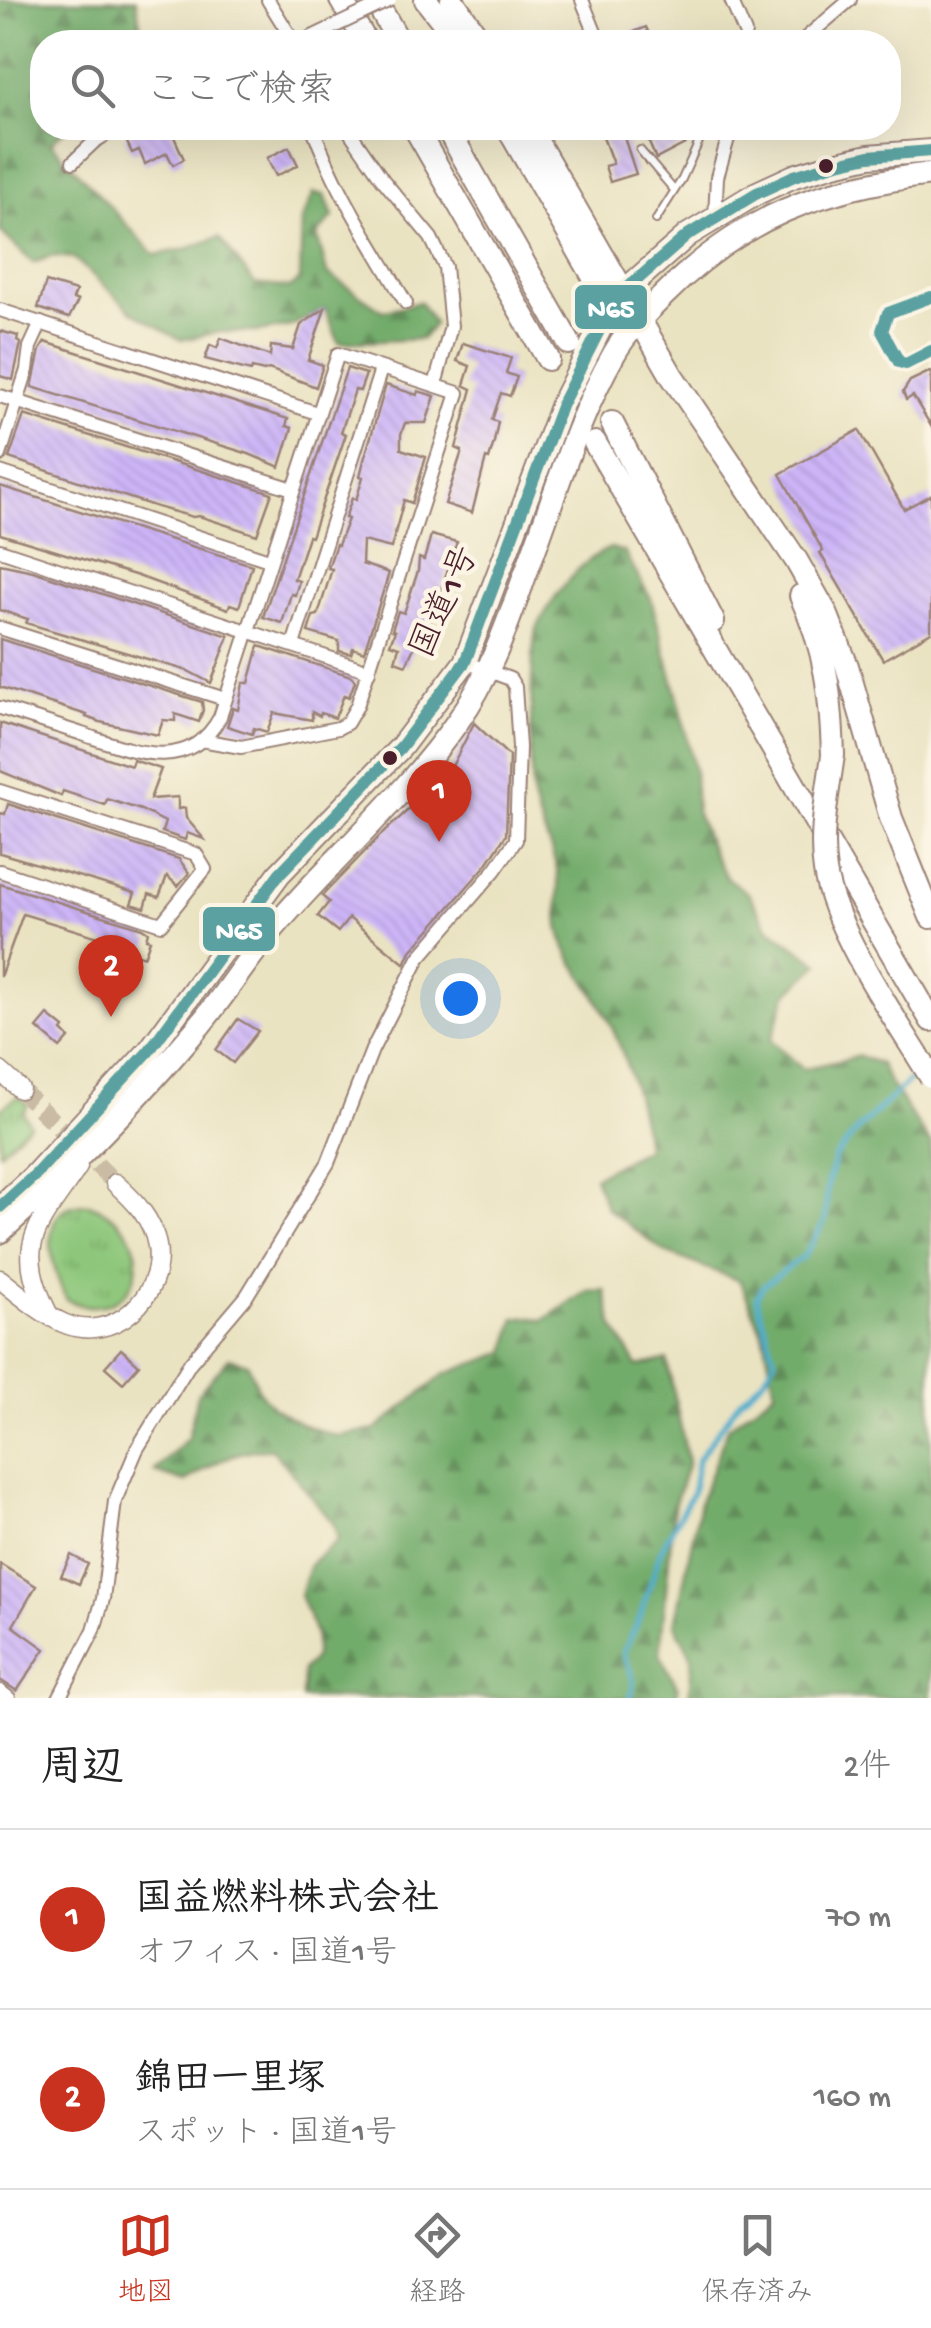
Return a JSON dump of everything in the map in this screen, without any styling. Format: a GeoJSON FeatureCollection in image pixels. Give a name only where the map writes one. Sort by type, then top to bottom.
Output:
{"type":"FeatureCollection","features":[{"type":"Feature","properties":{"kind":"highway"},"geometry":{"type":"LineString","coordinates":[[341,0],[359,30]]}},
{"type":"Feature","properties":{"kind":"highway"},"geometry":{"type":"LineString","coordinates":[[376,0],[392,30]]}},
{"type":"Feature","properties":{"kind":"highway"},"geometry":{"type":"LineString","coordinates":[[426,0],[450,30]]}},
{"type":"Feature","properties":{"kind":"highway"},"geometry":{"type":"LineString","coordinates":[[452,0],[473,30]]}},
{"type":"Feature","properties":{"kind":"highway"},"geometry":{"type":"LineString","coordinates":[[421,140],[548,359]]}},
{"type":"Feature","properties":{"kind":"highway"},"geometry":{"type":"LineString","coordinates":[[454,140],[569,343]]}},
{"type":"Feature","properties":{"kind":"highway"},"geometry":{"type":"LineString","coordinates":[[515,140],[616,301],[672,376],[811,584],[833,630],[891,818],[931,918]]}},
{"type":"Feature","properties":{"kind":"highway"},"geometry":{"type":"LineString","coordinates":[[535,140],[616,301]]}},
{"type":"Feature","properties":{"kind":"highway","name":"国道1号"},"geometry":{"type":"LineString","coordinates":[[0,1207],[35,1175],[149,1050],[279,874],[401,747],[466,662],[556,418],[616,301],[655,262],[715,217],[794,176],[869,156],[931,150]]}},
{"type":"Feature","properties":{"kind":"highway","name":"国道1号"},"geometry":{"type":"LineString","coordinates":[[0,1232],[95,1142],[196,1030],[275,926],[434,753],[461,718],[489,670],[578,431],[614,354],[635,325],[683,276],[756,223],[836,191],[879,180],[931,174]]}},
{"type":"Feature","properties":{"kind":"highway"},"geometry":{"type":"LineString","coordinates":[[635,325],[804,604],[825,660],[831,692],[833,754],[824,850],[830,892],[869,972],[931,1076]]}},
{"type":"Feature","properties":{"kind":"highway"},"geometry":{"type":"LineString","coordinates":[[612,423],[783,764]]}},
{"type":"Feature","properties":{"kind":"highway"},"geometry":{"type":"LineString","coordinates":[[595,443],[931,1020]]}},
{"type":"Feature","properties":{"kind":"street"},"geometry":{"type":"LineString","coordinates":[[268,0],[291,30]]}},
{"type":"Feature","properties":{"kind":"street"},"geometry":{"type":"LineString","coordinates":[[324,30],[390,0]]}},
{"type":"Feature","properties":{"kind":"street"},"geometry":{"type":"LineString","coordinates":[[582,0],[594,30]]}},
{"type":"Feature","properties":{"kind":"street"},"geometry":{"type":"LineString","coordinates":[[732,0],[745,30]]}},
{"type":"Feature","properties":{"kind":"street"},"geometry":{"type":"LineString","coordinates":[[815,30],[850,0]]}},
{"type":"Feature","properties":{"kind":"street"},"geometry":{"type":"LineString","coordinates":[[74,162],[97,140]]}},
{"type":"Feature","properties":{"kind":"street"},"geometry":{"type":"LineString","coordinates":[[318,140],[337,185],[406,303]]}},
{"type":"Feature","properties":{"kind":"street"},"geometry":{"type":"LineString","coordinates":[[355,140],[431,238],[445,267],[450,326],[435,385]]}},
{"type":"Feature","properties":{"kind":"street"},"geometry":{"type":"LineString","coordinates":[[715,217],[717,176],[728,140]]}},
{"type":"Feature","properties":{"kind":"street"},"geometry":{"type":"LineString","coordinates":[[0,310],[316,413]]}},
{"type":"Feature","properties":{"kind":"street"},"geometry":{"type":"LineString","coordinates":[[0,455],[27,370],[30,347],[41,324]]}},
{"type":"Feature","properties":{"kind":"street"},"geometry":{"type":"LineString","coordinates":[[0,708],[139,752],[172,753],[201,740],[213,729],[225,700],[338,354],[458,393],[352,716],[338,728],[241,747],[201,740]]}},
{"type":"Feature","properties":{"kind":"street"},"geometry":{"type":"LineString","coordinates":[[293,645],[381,369]]}},
{"type":"Feature","properties":{"kind":"street"},"geometry":{"type":"LineString","coordinates":[[0,396],[293,489]]}},
{"type":"Feature","properties":{"kind":"street"},"geometry":{"type":"LineString","coordinates":[[0,472],[269,560]]}},
{"type":"Feature","properties":{"kind":"street"},"geometry":{"type":"LineString","coordinates":[[0,550],[369,671]]}},
{"type":"Feature","properties":{"kind":"street"},"geometry":{"type":"LineString","coordinates":[[0,628],[225,700]]}},
{"type":"Feature","properties":{"kind":"street"},"geometry":{"type":"LineString","coordinates":[[59,1698],[94,1630],[103,1599],[115,1501],[138,1449],[190,1364],[246,1298],[328,1163],[372,1050],[418,958],[495,870],[516,840],[516,688],[510,679],[466,662]]}},
{"type":"Feature","properties":{"kind":"street"},"geometry":{"type":"LineString","coordinates":[[0,791],[196,854],[205,868],[162,924],[0,871]]}},
{"type":"Feature","properties":{"kind":"street"},"geometry":{"type":"LineString","coordinates":[[0,1071],[20,1089]]}},
{"type":"Feature","properties":{"kind":"street"},"geometry":{"type":"LineString","coordinates":[[48,1314],[30,1269],[31,1247],[38,1224],[95,1142]]}},
{"type":"Feature","properties":{"kind":"street"},"geometry":{"type":"LineString","coordinates":[[0,1278],[65,1324],[99,1328],[136,1310],[146,1296],[158,1262],[157,1244],[149,1221],[115,1183]]}},
{"type":"Feature","properties":{"kind":"street"},"geometry":{"type":"LineString","coordinates":[[0,1691],[9,1698]]}},
{"type":"Feature","properties":{"kind":"lane"},"geometry":{"type":"LineString","coordinates":[[656,220],[696,140]]}},
{"type":"Feature","properties":{"kind":"lane"},"geometry":{"type":"LineString","coordinates":[[640,150],[674,190]]}},
{"type":"Feature","properties":{"kind":"lane"},"geometry":{"type":"LineString","coordinates":[[931,297],[888,313],[882,332],[899,362],[906,364],[931,351]]}},
{"type":"Feature","properties":{"kind":"green space"},"geometry":{"type":"Polygon","coordinates":[[[0,0],[136,0],[141,30],[30,30],[30,140],[54,140],[51,143],[155,255],[219,237],[255,284],[290,288],[300,280],[302,220],[314,193],[325,195],[333,217],[317,235],[327,273],[383,311],[420,302],[434,324],[422,339],[339,343],[325,309],[291,326],[259,332],[220,332],[181,340],[133,312],[74,258],[53,256],[33,263],[0,231],[0,0]]]}},
{"type":"Feature","properties":{"kind":"green space"},"geometry":{"type":"Polygon","coordinates":[[[611,548],[624,552],[651,599],[694,770],[696,811],[714,856],[727,878],[749,894],[768,927],[819,964],[787,994],[771,1040],[803,1069],[860,1056],[880,1064],[931,1144],[931,1698],[689,1698],[692,1657],[675,1624],[700,1501],[728,1427],[775,1391],[764,1337],[740,1281],[665,1252],[607,1209],[594,1177],[646,1148],[644,1131],[616,1036],[572,960],[560,931],[557,870],[533,798],[532,685],[536,631],[549,606],[577,571],[611,548]]]}},
{"type":"Feature","properties":{"kind":"green space"},"geometry":{"type":"Polygon","coordinates":[[[19,1096],[28,1105],[23,1113],[30,1124],[0,1152],[0,1109],[19,1096]]]}},
{"type":"Feature","properties":{"kind":"green space"},"geometry":{"type":"Polygon","coordinates":[[[89,1204],[114,1218],[130,1236],[137,1256],[135,1275],[126,1291],[112,1302],[91,1306],[67,1300],[56,1272],[51,1240],[53,1225],[60,1214],[71,1206],[89,1204]]]}},
{"type":"Feature","properties":{"kind":"green space"},"geometry":{"type":"Polygon","coordinates":[[[605,1290],[613,1325],[637,1366],[667,1360],[688,1462],[674,1506],[660,1654],[678,1688],[677,1698],[302,1698],[303,1670],[315,1657],[315,1634],[300,1595],[310,1564],[338,1540],[333,1523],[272,1449],[226,1458],[186,1482],[154,1472],[188,1438],[197,1395],[229,1358],[248,1364],[259,1391],[272,1407],[304,1425],[336,1436],[375,1430],[445,1374],[506,1352],[515,1319],[544,1320],[587,1291],[605,1290]]]}},
{"type":"Feature","properties":{"kind":"building"},"geometry":{"type":"Polygon","coordinates":[[[126,140],[175,140],[184,159],[173,165],[167,153],[145,164],[139,150],[132,153],[126,140]]]}},
{"type":"Feature","properties":{"kind":"building"},"geometry":{"type":"Polygon","coordinates":[[[604,140],[625,140],[636,174],[610,182],[605,166],[613,164],[604,140]]]}},
{"type":"Feature","properties":{"kind":"building"},"geometry":{"type":"Polygon","coordinates":[[[648,140],[684,140],[685,144],[656,159],[648,140]]]}},
{"type":"Feature","properties":{"kind":"building"},"geometry":{"type":"Polygon","coordinates":[[[289,147],[298,165],[276,176],[267,158],[289,147]]]}},
{"type":"Feature","properties":{"kind":"building"},"geometry":{"type":"Polygon","coordinates":[[[46,282],[76,291],[73,299],[78,301],[69,318],[38,308],[46,282]]]}},
{"type":"Feature","properties":{"kind":"building"},"geometry":{"type":"Polygon","coordinates":[[[325,308],[308,360],[323,365],[316,387],[269,369],[251,371],[205,359],[210,345],[217,348],[221,338],[270,356],[271,346],[293,349],[301,325],[325,308]]]}},
{"type":"Feature","properties":{"kind":"building"},"geometry":{"type":"Polygon","coordinates":[[[0,331],[18,336],[21,343],[13,380],[0,376],[0,331]]]}},
{"type":"Feature","properties":{"kind":"building"},"geometry":{"type":"Polygon","coordinates":[[[45,342],[288,419],[286,426],[292,428],[280,467],[32,387],[45,342]]]}},
{"type":"Feature","properties":{"kind":"building"},"geometry":{"type":"Polygon","coordinates":[[[463,343],[511,358],[506,373],[517,377],[510,396],[501,393],[492,420],[498,422],[494,442],[472,513],[445,504],[462,451],[456,448],[472,389],[464,385],[470,366],[457,361],[463,343]]]}},
{"type":"Feature","properties":{"kind":"building"},"geometry":{"type":"Polygon","coordinates":[[[347,368],[366,374],[360,391],[355,390],[341,432],[346,434],[294,579],[299,581],[295,595],[291,594],[282,623],[263,617],[347,368]]]}},
{"type":"Feature","properties":{"kind":"building"},"geometry":{"type":"Polygon","coordinates":[[[931,371],[931,426],[913,396],[906,400],[903,392],[910,381],[931,371]]]}},
{"type":"Feature","properties":{"kind":"building"},"geometry":{"type":"Polygon","coordinates":[[[386,385],[435,396],[426,423],[405,423],[401,434],[401,449],[426,457],[412,503],[404,500],[391,548],[363,541],[362,564],[389,573],[364,652],[353,648],[351,654],[339,651],[339,641],[308,632],[313,616],[318,615],[332,569],[328,568],[348,519],[345,518],[352,498],[356,500],[386,385]]]}},
{"type":"Feature","properties":{"kind":"building"},"geometry":{"type":"Polygon","coordinates":[[[24,415],[272,493],[257,535],[9,458],[24,415]]]}},
{"type":"Feature","properties":{"kind":"building"},"geometry":{"type":"Polygon","coordinates":[[[859,430],[904,509],[931,495],[931,632],[883,660],[820,553],[823,551],[780,474],[859,430]]]}},
{"type":"Feature","properties":{"kind":"building"},"geometry":{"type":"Polygon","coordinates":[[[0,486],[252,565],[239,607],[230,604],[228,609],[138,576],[0,534],[0,486]]]}},
{"type":"Feature","properties":{"kind":"building"},"geometry":{"type":"Polygon","coordinates":[[[431,535],[457,542],[428,629],[422,630],[406,665],[395,661],[399,647],[390,644],[395,631],[392,630],[398,611],[404,613],[419,558],[424,560],[431,535]]]}},
{"type":"Feature","properties":{"kind":"building"},"geometry":{"type":"Polygon","coordinates":[[[0,564],[33,571],[229,636],[211,683],[188,671],[26,623],[28,619],[0,610],[0,564]]]}},
{"type":"Feature","properties":{"kind":"building"},"geometry":{"type":"Polygon","coordinates":[[[0,639],[202,702],[199,722],[175,714],[175,721],[163,720],[158,735],[100,722],[0,687],[0,639]]]}},
{"type":"Feature","properties":{"kind":"building"},"geometry":{"type":"Polygon","coordinates":[[[259,646],[351,676],[355,681],[349,697],[344,695],[335,718],[312,712],[312,720],[274,713],[267,732],[254,728],[252,734],[227,726],[233,708],[238,710],[243,683],[249,683],[259,646]]]}},
{"type":"Feature","properties":{"kind":"building"},"geometry":{"type":"Polygon","coordinates":[[[0,723],[131,766],[133,760],[161,769],[150,799],[178,797],[178,809],[185,808],[186,818],[204,839],[187,833],[185,840],[162,832],[165,822],[141,810],[107,799],[105,805],[63,791],[61,796],[0,771],[0,723]]]}},
{"type":"Feature","properties":{"kind":"building"},"geometry":{"type":"Polygon","coordinates":[[[474,723],[509,756],[506,835],[487,864],[411,951],[405,964],[349,918],[338,932],[318,916],[329,902],[322,896],[449,772],[474,723]]]}},
{"type":"Feature","properties":{"kind":"building"},"geometry":{"type":"Polygon","coordinates":[[[8,804],[179,859],[189,873],[178,886],[167,876],[159,897],[149,894],[145,908],[131,904],[135,893],[0,853],[0,813],[5,814],[8,804]]]}},
{"type":"Feature","properties":{"kind":"building"},"geometry":{"type":"Polygon","coordinates":[[[0,884],[142,928],[150,940],[144,957],[97,940],[98,937],[23,914],[0,977],[0,884]]]}},
{"type":"Feature","properties":{"kind":"building"},"geometry":{"type":"Polygon","coordinates":[[[48,1015],[64,1028],[62,1031],[69,1038],[60,1048],[37,1028],[48,1015]]]}},
{"type":"Feature","properties":{"kind":"building"},"geometry":{"type":"Polygon","coordinates":[[[238,1019],[258,1031],[233,1063],[216,1050],[238,1019]]]}},
{"type":"Feature","properties":{"kind":"building"},"geometry":{"type":"Polygon","coordinates":[[[121,1349],[139,1365],[123,1383],[105,1367],[121,1349]]]}},
{"type":"Feature","properties":{"kind":"building"},"geometry":{"type":"Polygon","coordinates":[[[71,1555],[88,1564],[79,1584],[61,1576],[71,1555]]]}},
{"type":"Feature","properties":{"kind":"building"},"geometry":{"type":"Polygon","coordinates":[[[0,1564],[36,1586],[13,1626],[45,1649],[17,1691],[0,1680],[0,1564]]]}},
{"type":"Feature","properties":{"kind":"waterway"},"geometry":{"type":"LineString","coordinates":[[630,1698],[633,1680],[623,1653],[639,1620],[661,1550],[692,1493],[698,1459],[741,1399],[764,1379],[775,1359],[756,1298],[763,1286],[804,1256],[825,1221],[828,1180],[835,1158],[858,1129],[913,1077]]}},
{"type":"Feature","properties":{"kind":"tunnel"},"geometry":{"type":"LineString","coordinates":[[20,1089],[115,1183]]}},
{"type":"Feature","properties":{"kind":"transit line","name":"N65"},"geometry":{"type":"LineString","coordinates":[[0,1207],[35,1175],[149,1051],[279,874],[401,747],[465,662],[562,404],[622,293],[688,235],[757,193],[834,164],[869,156],[931,151]]}},
{"type":"Feature","properties":{"kind":"transit line","name":"N65"},"geometry":{"type":"LineString","coordinates":[[931,297],[888,313],[882,331],[899,362],[906,364],[931,351]]}},
{"type":"Feature","properties":{"kind":"place","name":"国益燃料株式会社"},"geometry":{"type":"Point","coordinates":[439,842]}},
{"type":"Feature","properties":{"kind":"place","name":"錦田一里塚"},"geometry":{"type":"Point","coordinates":[111,1017]}}]}
